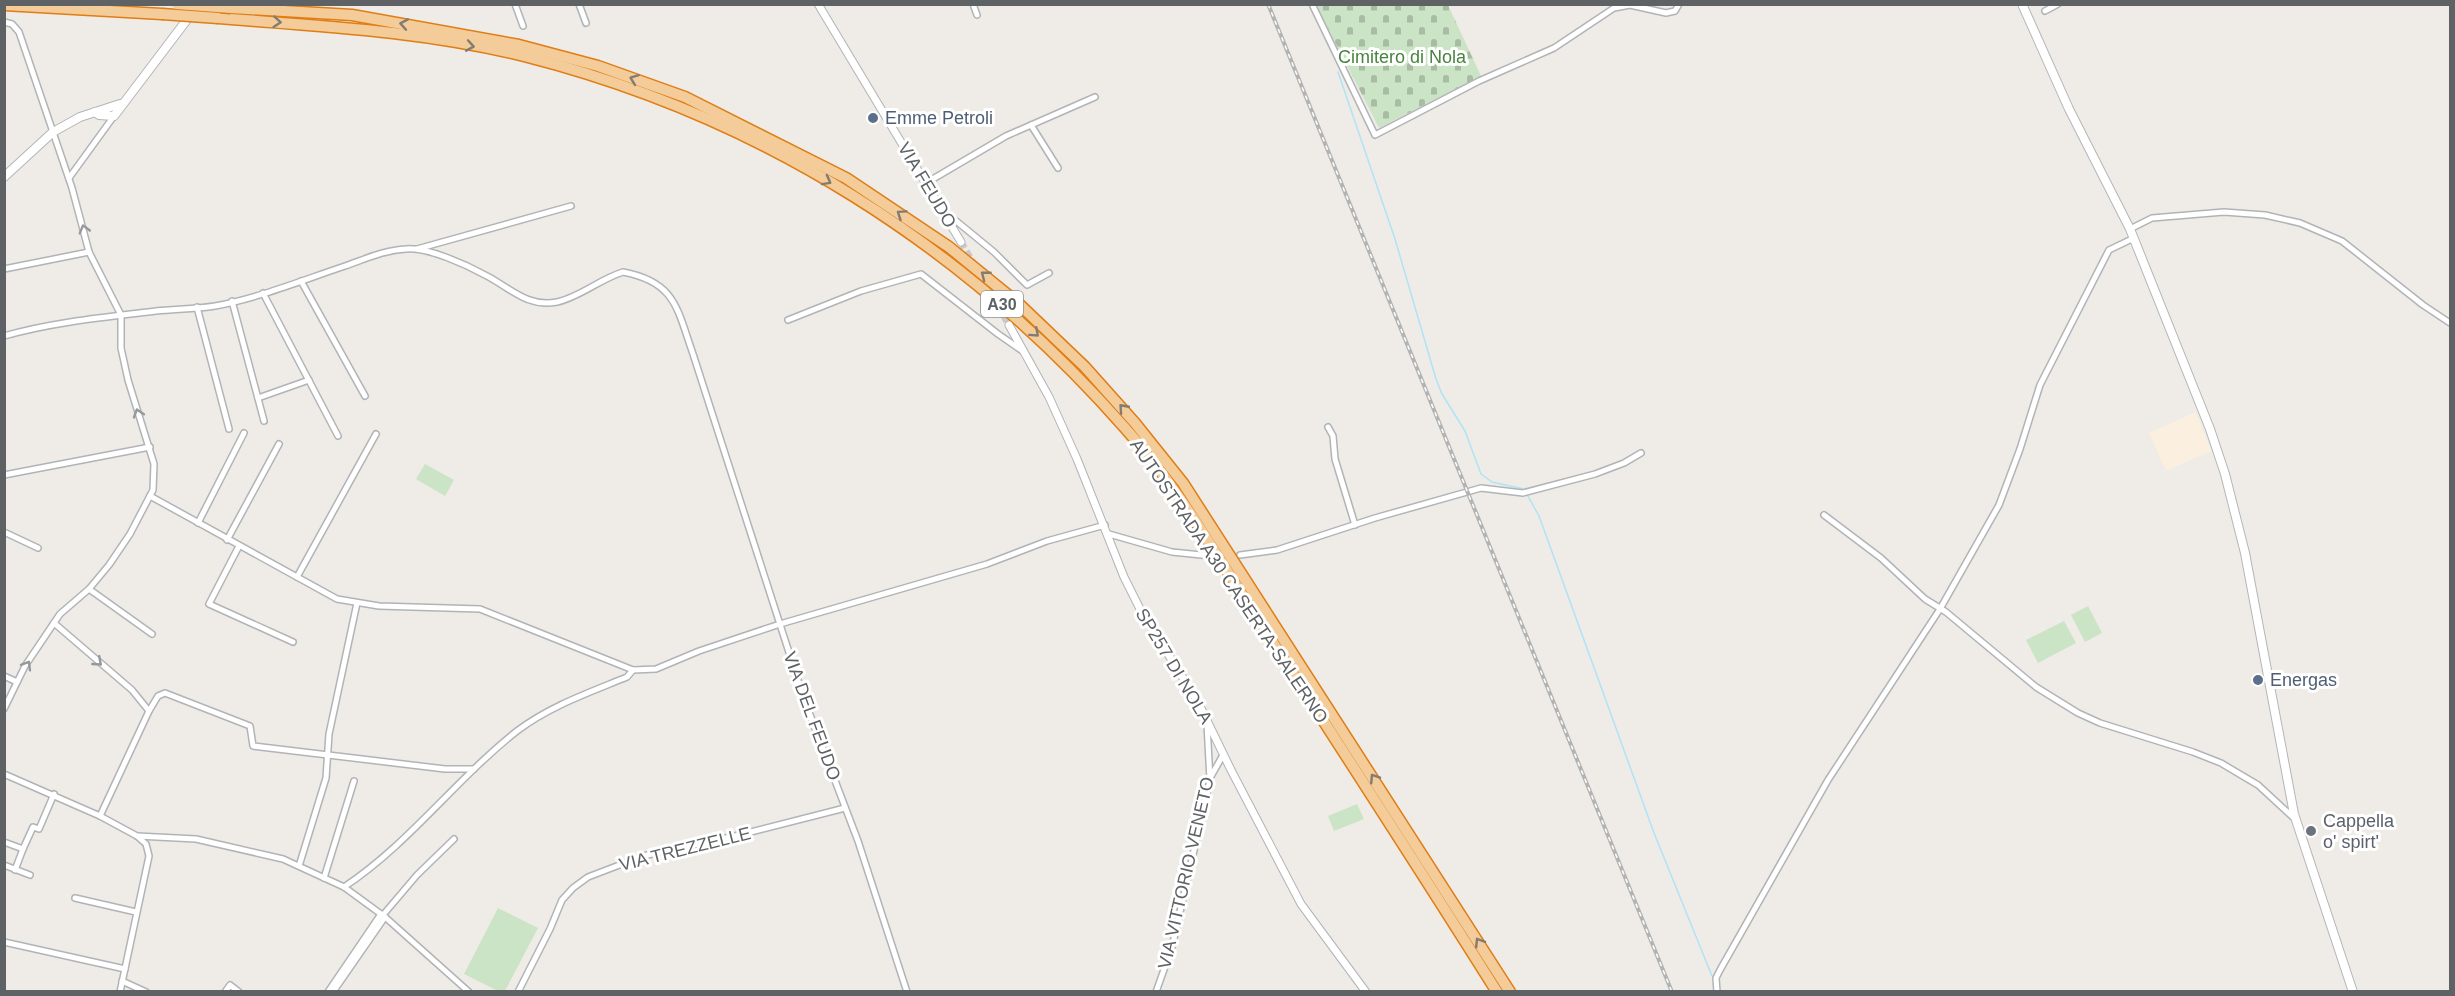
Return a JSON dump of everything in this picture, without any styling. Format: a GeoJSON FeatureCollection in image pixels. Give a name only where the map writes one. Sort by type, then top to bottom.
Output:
{"type":"FeatureCollection","features":[{"type":"Feature","properties":{"kind":"highway","name":"AUTOSTRADA A30 CASERTA-SALERNO"},"geometry":{"type":"LineString","coordinates":[[177,4],[352,15],[519,45],[598,66],[685,98],[846,177],[949,247],[1019,304],[1085,366],[1183,483],[1510,992]]}},
{"type":"Feature","properties":{"kind":"highway","name":"AUTOSTRADA A30 CASERTA-SALERNO"},"geometry":{"type":"LineString","coordinates":[[4,5],[341,28],[430,39],[520,55],[592,76],[682,107],[764,145],[841,188],[943,256],[1042,340],[1128,431],[1160,473],[1397,834],[1497,992]]}},
{"type":"Feature","properties":{"kind":"main road"},"geometry":{"type":"LineString","coordinates":[[4,177],[53,132],[80,117],[97,114],[114,116],[198,4]]}},
{"type":"Feature","properties":{"kind":"main road"},"geometry":{"type":"LineString","coordinates":[[2022,4],[2069,109],[2134,237],[2206,419],[2225,474],[2245,553],[2296,820],[2353,992]]}},
{"type":"Feature","properties":{"kind":"main road"},"geometry":{"type":"LineString","coordinates":[[97,114],[122,104]]}},
{"type":"Feature","properties":{"kind":"street"},"geometry":{"type":"LineString","coordinates":[[515,4],[524,26]]}},
{"type":"Feature","properties":{"kind":"street"},"geometry":{"type":"LineString","coordinates":[[579,4],[586,22]]}},
{"type":"Feature","properties":{"kind":"street","name":"VIA FEUDO"},"geometry":{"type":"LineString","coordinates":[[818,4],[961,242]]}},
{"type":"Feature","properties":{"kind":"street"},"geometry":{"type":"LineString","coordinates":[[973,4],[977,15]]}},
{"type":"Feature","properties":{"kind":"street"},"geometry":{"type":"LineString","coordinates":[[1312,4],[1375,135],[1479,81],[1554,48],[1614,8],[1630,5],[1666,14],[1675,10],[1679,4]]}},
{"type":"Feature","properties":{"kind":"street"},"geometry":{"type":"LineString","coordinates":[[2045,11],[2058,4]]}},
{"type":"Feature","properties":{"kind":"street"},"geometry":{"type":"LineString","coordinates":[[4,21],[12,24],[19,32],[69,178],[89,252],[121,315],[121,348],[128,380],[154,464],[152,493],[130,534],[89,589],[60,614],[17,682],[4,709]]}},
{"type":"Feature","properties":{"kind":"street"},"geometry":{"type":"LineString","coordinates":[[926,183],[1006,136],[1095,98]]}},
{"type":"Feature","properties":{"kind":"street"},"geometry":{"type":"LineString","coordinates":[[69,178],[114,116],[106,109]]}},
{"type":"Feature","properties":{"kind":"street"},"geometry":{"type":"LineString","coordinates":[[97,114],[104,129]]}},
{"type":"Feature","properties":{"kind":"street"},"geometry":{"type":"LineString","coordinates":[[1031,125],[1058,168]]}},
{"type":"Feature","properties":{"kind":"street"},"geometry":{"type":"LineString","coordinates":[[4,336],[26,330],[121,315],[232,301],[301,281],[382,253],[417,249],[571,206]]}},
{"type":"Feature","properties":{"kind":"street"},"geometry":{"type":"LineString","coordinates":[[943,210],[994,252],[1027,285],[1049,273]]}},
{"type":"Feature","properties":{"kind":"street"},"geometry":{"type":"LineString","coordinates":[[2130,229],[2152,218],[2224,212],[2265,215],[2300,223],[2342,242],[2423,305],[2451,323]]}},
{"type":"Feature","properties":{"kind":"street"},"geometry":{"type":"LineString","coordinates":[[1717,992],[1716,978],[1720,970],[1828,780],[1940,609],[1998,505],[2020,449],[2040,385],[2109,250],[2134,237]]}},
{"type":"Feature","properties":{"kind":"street","name":"VIA DEL FEUDO"},"geometry":{"type":"LineString","coordinates":[[417,249],[471,269],[517,296],[532,301],[546,303],[564,300],[623,272],[653,281],[664,289],[674,303],[693,354],[804,699],[845,808]]}},
{"type":"Feature","properties":{"kind":"street"},"geometry":{"type":"LineString","coordinates":[[4,269],[89,252]]}},
{"type":"Feature","properties":{"kind":"street"},"geometry":{"type":"LineString","coordinates":[[788,320],[851,295],[921,274],[1023,351]]}},
{"type":"Feature","properties":{"kind":"street"},"geometry":{"type":"LineString","coordinates":[[301,281],[365,396]]}},
{"type":"Feature","properties":{"kind":"street"},"geometry":{"type":"LineString","coordinates":[[263,293],[338,436]]}},
{"type":"Feature","properties":{"kind":"street"},"geometry":{"type":"LineString","coordinates":[[232,301],[264,421]]}},
{"type":"Feature","properties":{"kind":"street"},"geometry":{"type":"LineString","coordinates":[[197,307],[229,429]]}},
{"type":"Feature","properties":{"kind":"street","name":"SP257 DI NOLA"},"geometry":{"type":"LineString","coordinates":[[1009,325],[1049,397],[1140,611],[1183,676],[1207,718],[1223,755],[1301,904],[1366,992]]}},
{"type":"Feature","properties":{"kind":"street"},"geometry":{"type":"LineString","coordinates":[[258,398],[309,380]]}},
{"type":"Feature","properties":{"kind":"street"},"geometry":{"type":"LineString","coordinates":[[1328,427],[1333,436],[1335,459],[1355,525]]}},
{"type":"Feature","properties":{"kind":"street"},"geometry":{"type":"LineString","coordinates":[[198,523],[244,433]]}},
{"type":"Feature","properties":{"kind":"street"},"geometry":{"type":"LineString","coordinates":[[297,577],[376,434]]}},
{"type":"Feature","properties":{"kind":"street"},"geometry":{"type":"LineString","coordinates":[[227,540],[279,444]]}},
{"type":"Feature","properties":{"kind":"street"},"geometry":{"type":"LineString","coordinates":[[4,475],[150,447]]}},
{"type":"Feature","properties":{"kind":"street"},"geometry":{"type":"LineString","coordinates":[[1240,555],[1277,550],[1481,488],[1526,491],[1595,474],[1624,463],[1641,453]]}},
{"type":"Feature","properties":{"kind":"street"},"geometry":{"type":"LineString","coordinates":[[152,493],[227,540],[337,598],[379,606],[480,609],[633,670],[656,669],[699,651],[780,624],[987,564],[1047,541],[1105,525]]}},
{"type":"Feature","properties":{"kind":"street"},"geometry":{"type":"LineString","coordinates":[[1824,515],[1881,558],[1925,599],[1953,617],[2036,687],[2078,713],[2100,723],[2221,763],[2258,785],[2296,820]]}},
{"type":"Feature","properties":{"kind":"street"},"geometry":{"type":"LineString","coordinates":[[4,532],[38,548]]}},
{"type":"Feature","properties":{"kind":"street"},"geometry":{"type":"LineString","coordinates":[[1109,534],[1172,552],[1211,556]]}},
{"type":"Feature","properties":{"kind":"street"},"geometry":{"type":"LineString","coordinates":[[239,546],[209,604],[293,642]]}},
{"type":"Feature","properties":{"kind":"street"},"geometry":{"type":"LineString","coordinates":[[89,589],[152,634]]}},
{"type":"Feature","properties":{"kind":"street"},"geometry":{"type":"LineString","coordinates":[[299,866],[326,778],[329,734],[357,603]]}},
{"type":"Feature","properties":{"kind":"street"},"geometry":{"type":"LineString","coordinates":[[54,623],[132,690],[149,711]]}},
{"type":"Feature","properties":{"kind":"street"},"geometry":{"type":"LineString","coordinates":[[344,887],[367,872],[518,731],[557,705],[627,677],[633,670]]}},
{"type":"Feature","properties":{"kind":"street"},"geometry":{"type":"LineString","coordinates":[[4,676],[17,682]]}},
{"type":"Feature","properties":{"kind":"street"},"geometry":{"type":"LineString","coordinates":[[100,816],[149,711],[158,696],[165,693],[250,726],[253,746],[445,769],[474,770]]}},
{"type":"Feature","properties":{"kind":"street","name":"VIA VITTORIO VENETO"},"geometry":{"type":"LineString","coordinates":[[1156,992],[1172,947],[1210,780],[1207,718]]}},
{"type":"Feature","properties":{"kind":"street"},"geometry":{"type":"LineString","coordinates":[[1210,780],[1223,755]]}},
{"type":"Feature","properties":{"kind":"street"},"geometry":{"type":"LineString","coordinates":[[1215,770],[1222,766],[1231,770]]}},
{"type":"Feature","properties":{"kind":"street"},"geometry":{"type":"LineString","coordinates":[[4,774],[100,816],[147,844],[149,856],[120,992]]}},
{"type":"Feature","properties":{"kind":"street"},"geometry":{"type":"LineString","coordinates":[[324,878],[354,781]]}},
{"type":"Feature","properties":{"kind":"street"},"geometry":{"type":"LineString","coordinates":[[15,870],[33,827],[39,829],[54,794]]}},
{"type":"Feature","properties":{"kind":"street"},"geometry":{"type":"LineString","coordinates":[[845,808],[907,992]]}},
{"type":"Feature","properties":{"kind":"street","name":"VIA TREZZELLE"},"geometry":{"type":"LineString","coordinates":[[518,992],[562,900],[573,888],[588,878],[643,856],[735,836],[845,808]]}},
{"type":"Feature","properties":{"kind":"street"},"geometry":{"type":"LineString","coordinates":[[136,836],[196,839],[283,859],[344,887],[383,916],[470,992]]}},
{"type":"Feature","properties":{"kind":"street"},"geometry":{"type":"LineString","coordinates":[[328,992],[383,916],[417,874],[454,838]]}},
{"type":"Feature","properties":{"kind":"street"},"geometry":{"type":"LineString","coordinates":[[4,842],[23,849]]}},
{"type":"Feature","properties":{"kind":"street"},"geometry":{"type":"LineString","coordinates":[[4,865],[30,875]]}},
{"type":"Feature","properties":{"kind":"street"},"geometry":{"type":"LineString","coordinates":[[75,898],[136,912]]}},
{"type":"Feature","properties":{"kind":"street"},"geometry":{"type":"LineString","coordinates":[[333,992],[383,916]]}},
{"type":"Feature","properties":{"kind":"street"},"geometry":{"type":"LineString","coordinates":[[4,942],[125,969]]}},
{"type":"Feature","properties":{"kind":"street"},"geometry":{"type":"LineString","coordinates":[[122,981],[146,992]]}},
{"type":"Feature","properties":{"kind":"street"},"geometry":{"type":"LineString","coordinates":[[225,992],[230,985],[238,992]]}},
{"type":"Feature","properties":{"kind":"shaded area"},"geometry":{"type":"Polygon","coordinates":[[[2196,412],[2211,451],[2166,471],[2149,433],[2196,412]]]}},
{"type":"Feature","properties":{"kind":"green space","name":"Cimitero di Nola"},"geometry":{"type":"Polygon","coordinates":[[[1316,5],[1448,5],[1481,76],[1379,128],[1316,5]]]}},
{"type":"Feature","properties":{"kind":"green space"},"geometry":{"type":"Polygon","coordinates":[[[425,464],[454,480],[445,496],[416,479],[425,464]]]}},
{"type":"Feature","properties":{"kind":"green space"},"geometry":{"type":"Polygon","coordinates":[[[2088,606],[2102,633],[2085,642],[2071,615],[2088,606]]]}},
{"type":"Feature","properties":{"kind":"green space"},"geometry":{"type":"Polygon","coordinates":[[[2064,621],[2076,643],[2038,663],[2026,640],[2064,621]]]}},
{"type":"Feature","properties":{"kind":"green space"},"geometry":{"type":"Polygon","coordinates":[[[1357,804],[1364,819],[1334,831],[1328,816],[1357,804]]]}},
{"type":"Feature","properties":{"kind":"green space"},"geometry":{"type":"Polygon","coordinates":[[[498,908],[538,928],[505,991],[498,991],[464,974],[498,908]]]}},
{"type":"Feature","properties":{"kind":"waterway"},"geometry":{"type":"LineString","coordinates":[[1338,72],[1395,239],[1442,394],[1465,431],[1481,474],[1492,482],[1524,489],[1539,516],[1654,833],[1712,976]]}},
{"type":"Feature","properties":{"kind":"tunnel"},"geometry":{"type":"LineString","coordinates":[[961,242],[973,263]]}},
{"type":"Feature","properties":{"kind":"tunnel"},"geometry":{"type":"LineString","coordinates":[[998,306],[1009,325]]}},
{"type":"Feature","properties":{"kind":"railway"},"geometry":{"type":"LineString","coordinates":[[1268,4],[1672,992]]}},
{"type":"Feature","properties":{"kind":"place","name":"Emme Petroli"},"geometry":{"type":"Point","coordinates":[873,118]}},
{"type":"Feature","properties":{"kind":"place","name":"Energas"},"geometry":{"type":"Point","coordinates":[2258,680]}},
{"type":"Feature","properties":{"kind":"place","name":"Cappella o' spirt'"},"geometry":{"type":"Point","coordinates":[2311,831]}}]}
